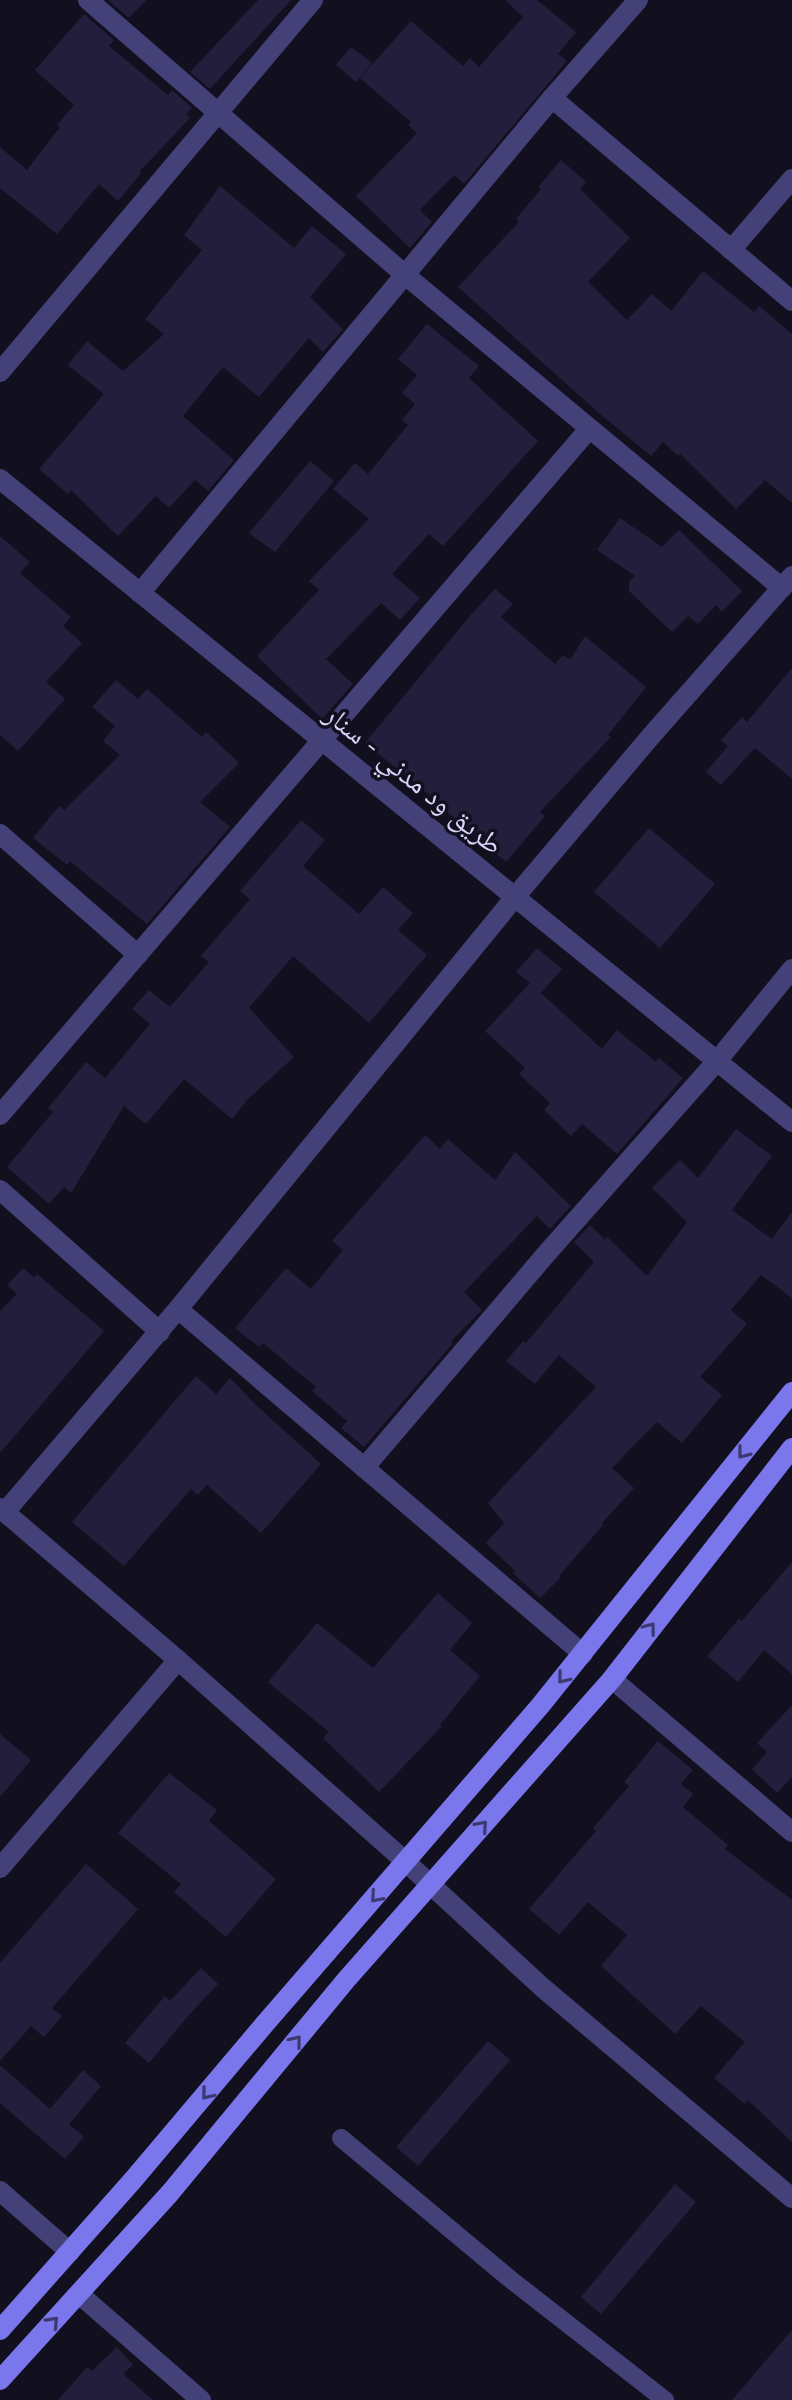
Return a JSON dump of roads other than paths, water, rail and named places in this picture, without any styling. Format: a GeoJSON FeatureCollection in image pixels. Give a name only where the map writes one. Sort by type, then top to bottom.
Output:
{"type":"FeatureCollection","features":[{"type":"Feature","properties":{"kind":"street"},"geometry":{"type":"LineString","coordinates":[[88,0],[404,274],[589,429],[787,582],[515,897],[160,1332],[2,1510],[178,1660],[543,1988],[792,2198]]}},
{"type":"Feature","properties":{"kind":"street"},"geometry":{"type":"LineString","coordinates":[[0,372],[313,0]]}},
{"type":"Feature","properties":{"kind":"street"},"geometry":{"type":"LineString","coordinates":[[140,593],[404,274],[638,0]]}},
{"type":"Feature","properties":{"kind":"street"},"geometry":{"type":"LineString","coordinates":[[552,98],[792,301]]}},
{"type":"Feature","properties":{"kind":"street"},"geometry":{"type":"LineString","coordinates":[[731,250],[792,179]]}},
{"type":"Feature","properties":{"kind":"street"},"geometry":{"type":"LineString","coordinates":[[0,1115],[589,429]]}},
{"type":"Feature","properties":{"kind":"street","name":"طريق ود مدني - سنار"},"geometry":{"type":"LineString","coordinates":[[0,479],[792,1122]]}},
{"type":"Feature","properties":{"kind":"street"},"geometry":{"type":"LineString","coordinates":[[0,834],[138,955]]}},
{"type":"Feature","properties":{"kind":"street"},"geometry":{"type":"LineString","coordinates":[[364,1468],[547,1253],[717,1061],[792,969]]}},
{"type":"Feature","properties":{"kind":"street"},"geometry":{"type":"LineString","coordinates":[[0,1190],[160,1332]]}},
{"type":"Feature","properties":{"kind":"street"},"geometry":{"type":"LineString","coordinates":[[178,1309],[583,1654]]}},
{"type":"Feature","properties":{"kind":"street"},"geometry":{"type":"LineString","coordinates":[[0,2330],[583,1654],[792,1392]]}},
{"type":"Feature","properties":{"kind":"street"},"geometry":{"type":"LineString","coordinates":[[0,2380],[170,2193],[346,1980],[612,1679],[792,1448]]}},
{"type":"Feature","properties":{"kind":"street"},"geometry":{"type":"LineString","coordinates":[[0,1868],[178,1660]]}},
{"type":"Feature","properties":{"kind":"street"},"geometry":{"type":"LineString","coordinates":[[612,1679],[792,1832]]}},
{"type":"Feature","properties":{"kind":"street"},"geometry":{"type":"LineString","coordinates":[[0,2191],[70,2252]]}},
{"type":"Feature","properties":{"kind":"street"},"geometry":{"type":"LineString","coordinates":[[79,2294],[201,2400]]}},
{"type":"Feature","properties":{"kind":"lane"},"geometry":{"type":"LineString","coordinates":[[341,2138],[510,2279],[665,2400]]}}]}
